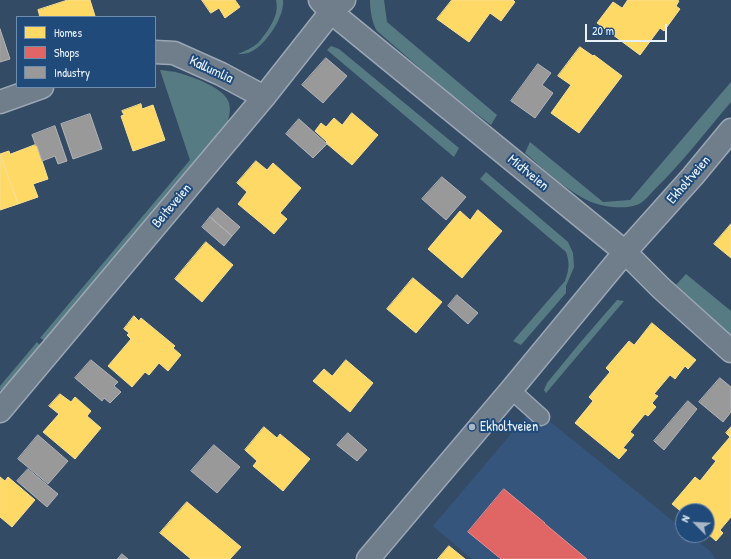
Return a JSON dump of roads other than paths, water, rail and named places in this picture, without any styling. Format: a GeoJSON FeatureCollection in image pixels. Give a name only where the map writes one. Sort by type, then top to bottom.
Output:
{"type":"FeatureCollection","features":[{"type":"Feature","properties":{"kind":"street","name":"Beiteveien"},"geometry":{"type":"LineString","coordinates":[[0,411],[264,97],[331,4]]}},
{"type":"Feature","properties":{"kind":"street","name":"Midtveien"},"geometry":{"type":"LineString","coordinates":[[331,4],[625,252],[661,288],[731,351]]}},
{"type":"Feature","properties":{"kind":"street","name":"Kallumlia"},"geometry":{"type":"LineString","coordinates":[[156,52],[174,53],[222,74],[264,97]]}},
{"type":"Feature","properties":{"kind":"street"},"geometry":{"type":"LineString","coordinates":[[0,102],[39,88]]}},
{"type":"Feature","properties":{"kind":"street","name":"Ekholtveien"},"geometry":{"type":"LineString","coordinates":[[368,559],[625,252],[693,176],[731,130]]}},
{"type":"Feature","properties":{"kind":"lane"},"geometry":{"type":"LineString","coordinates":[[511,390],[541,417]]}},
{"type":"Feature","properties":{"kind":"place","name":"Ekholtveien"},"geometry":{"type":"Point","coordinates":[472,427]}}]}
